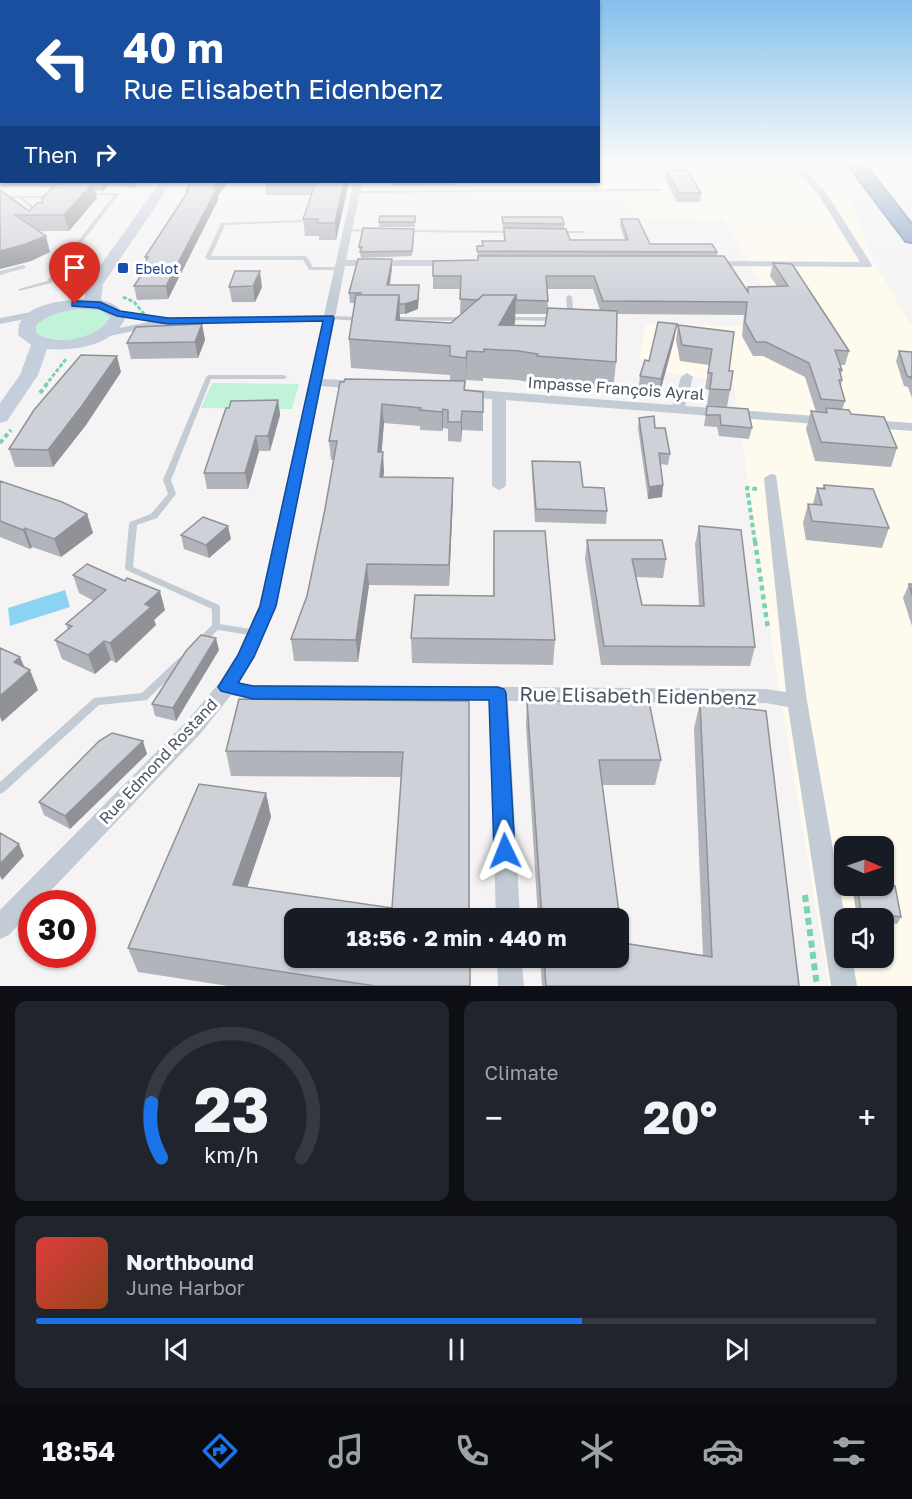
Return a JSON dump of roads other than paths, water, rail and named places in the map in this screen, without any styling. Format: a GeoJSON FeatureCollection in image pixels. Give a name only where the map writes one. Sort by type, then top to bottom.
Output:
{"type":"FeatureCollection","features":[{"type":"Feature","properties":{"kind":"highway"},"geometry":{"type":"LineString","coordinates":[[889,209],[899,219]]}},
{"type":"Feature","properties":{"kind":"highway"},"geometry":{"type":"LineString","coordinates":[[891,209],[912,237]]}},
{"type":"Feature","properties":{"kind":"main road"},"geometry":{"type":"LineString","coordinates":[[93,304],[92,295],[95,284],[147,209]]}},
{"type":"Feature","properties":{"kind":"main road"},"geometry":{"type":"LineString","coordinates":[[63,306],[93,304],[106,306],[117,313],[116,323],[104,334],[67,344],[33,339],[25,331],[28,323],[42,314],[63,306],[95,284]]}},
{"type":"Feature","properties":{"kind":"main road"},"geometry":{"type":"LineString","coordinates":[[29,375],[33,339]]}},
{"type":"Feature","properties":{"kind":"main road"},"geometry":{"type":"LineString","coordinates":[[0,417],[29,375],[67,344]]}},
{"type":"Feature","properties":{"kind":"street","name":"Rue Edmond Rostand"},"geometry":{"type":"LineString","coordinates":[[0,927],[194,727],[227,687],[245,657],[268,606],[352,209]]}},
{"type":"Feature","properties":{"kind":"street"},"geometry":{"type":"LineString","coordinates":[[699,264],[867,265],[832,209]]}},
{"type":"Feature","properties":{"kind":"street"},"geometry":{"type":"LineString","coordinates":[[340,266],[460,263]]}},
{"type":"Feature","properties":{"kind":"street"},"geometry":{"type":"LineString","coordinates":[[117,313],[168,321],[329,318]]}},
{"type":"Feature","properties":{"kind":"street"},"geometry":{"type":"LineString","coordinates":[[0,323],[42,314]]}},
{"type":"Feature","properties":{"kind":"street"},"geometry":{"type":"LineString","coordinates":[[104,334],[168,321]]}},
{"type":"Feature","properties":{"kind":"street"},"geometry":{"type":"LineString","coordinates":[[0,323],[33,339]]}},
{"type":"Feature","properties":{"kind":"street"},"geometry":{"type":"LineString","coordinates":[[678,409],[687,377]]}},
{"type":"Feature","properties":{"kind":"street"},"geometry":{"type":"LineString","coordinates":[[317,382],[375,386]]}},
{"type":"Feature","properties":{"kind":"street","name":"Impasse François Ayral"},"geometry":{"type":"LineString","coordinates":[[454,392],[912,427]]}},
{"type":"Feature","properties":{"kind":"street"},"geometry":{"type":"LineString","coordinates":[[499,396],[499,486]]}},
{"type":"Feature","properties":{"kind":"street"},"geometry":{"type":"LineString","coordinates":[[771,478],[798,701],[844,986]]}},
{"type":"Feature","properties":{"kind":"street","name":"Rue Elisabeth Eidenbenz"},"geometry":{"type":"LineString","coordinates":[[227,687],[253,693],[766,696],[798,701]]}},
{"type":"Feature","properties":{"kind":"street"},"geometry":{"type":"LineString","coordinates":[[498,693],[508,908]]}},
{"type":"Feature","properties":{"kind":"street"},"geometry":{"type":"LineString","coordinates":[[510,968],[511,986]]}},
{"type":"Feature","properties":{"kind":"lane"},"geometry":{"type":"LineString","coordinates":[[34,209],[43,216]]}},
{"type":"Feature","properties":{"kind":"lane"},"geometry":{"type":"LineString","coordinates":[[21,290],[49,282],[105,209]]}},
{"type":"Feature","properties":{"kind":"lane"},"geometry":{"type":"LineString","coordinates":[[300,221],[223,224],[208,258],[305,258],[311,269],[340,266]]}},
{"type":"Feature","properties":{"kind":"lane"},"geometry":{"type":"LineString","coordinates":[[348,231],[371,231]]}},
{"type":"Feature","properties":{"kind":"lane"},"geometry":{"type":"LineString","coordinates":[[395,231],[513,232]]}},
{"type":"Feature","properties":{"kind":"lane"},"geometry":{"type":"LineString","coordinates":[[548,232],[584,232]]}},
{"type":"Feature","properties":{"kind":"lane"},"geometry":{"type":"LineString","coordinates":[[0,273],[22,267]]}},
{"type":"Feature","properties":{"kind":"lane"},"geometry":{"type":"LineString","coordinates":[[496,319],[572,318],[569,297]]}},
{"type":"Feature","properties":{"kind":"lane"},"geometry":{"type":"LineString","coordinates":[[329,318],[369,319]]}},
{"type":"Feature","properties":{"kind":"lane"},"geometry":{"type":"LineString","coordinates":[[380,319],[473,319]]}},
{"type":"Feature","properties":{"kind":"lane"},"geometry":{"type":"LineString","coordinates":[[0,789],[97,701],[144,697],[216,626],[216,606],[129,568],[133,524],[154,516],[172,494],[167,480],[209,377],[284,377]]}},
{"type":"Feature","properties":{"kind":"lane"},"geometry":{"type":"LineString","coordinates":[[216,626],[256,633]]}},
{"type":"Feature","properties":{"kind":"water"},"geometry":{"type":"Polygon","coordinates":[[[65,590],[70,607],[10,626],[8,608],[65,590]]]}},
{"type":"Feature","properties":{"kind":"place","name":"Ebelot"},"geometry":{"type":"Point","coordinates":[123,268]}}]}
